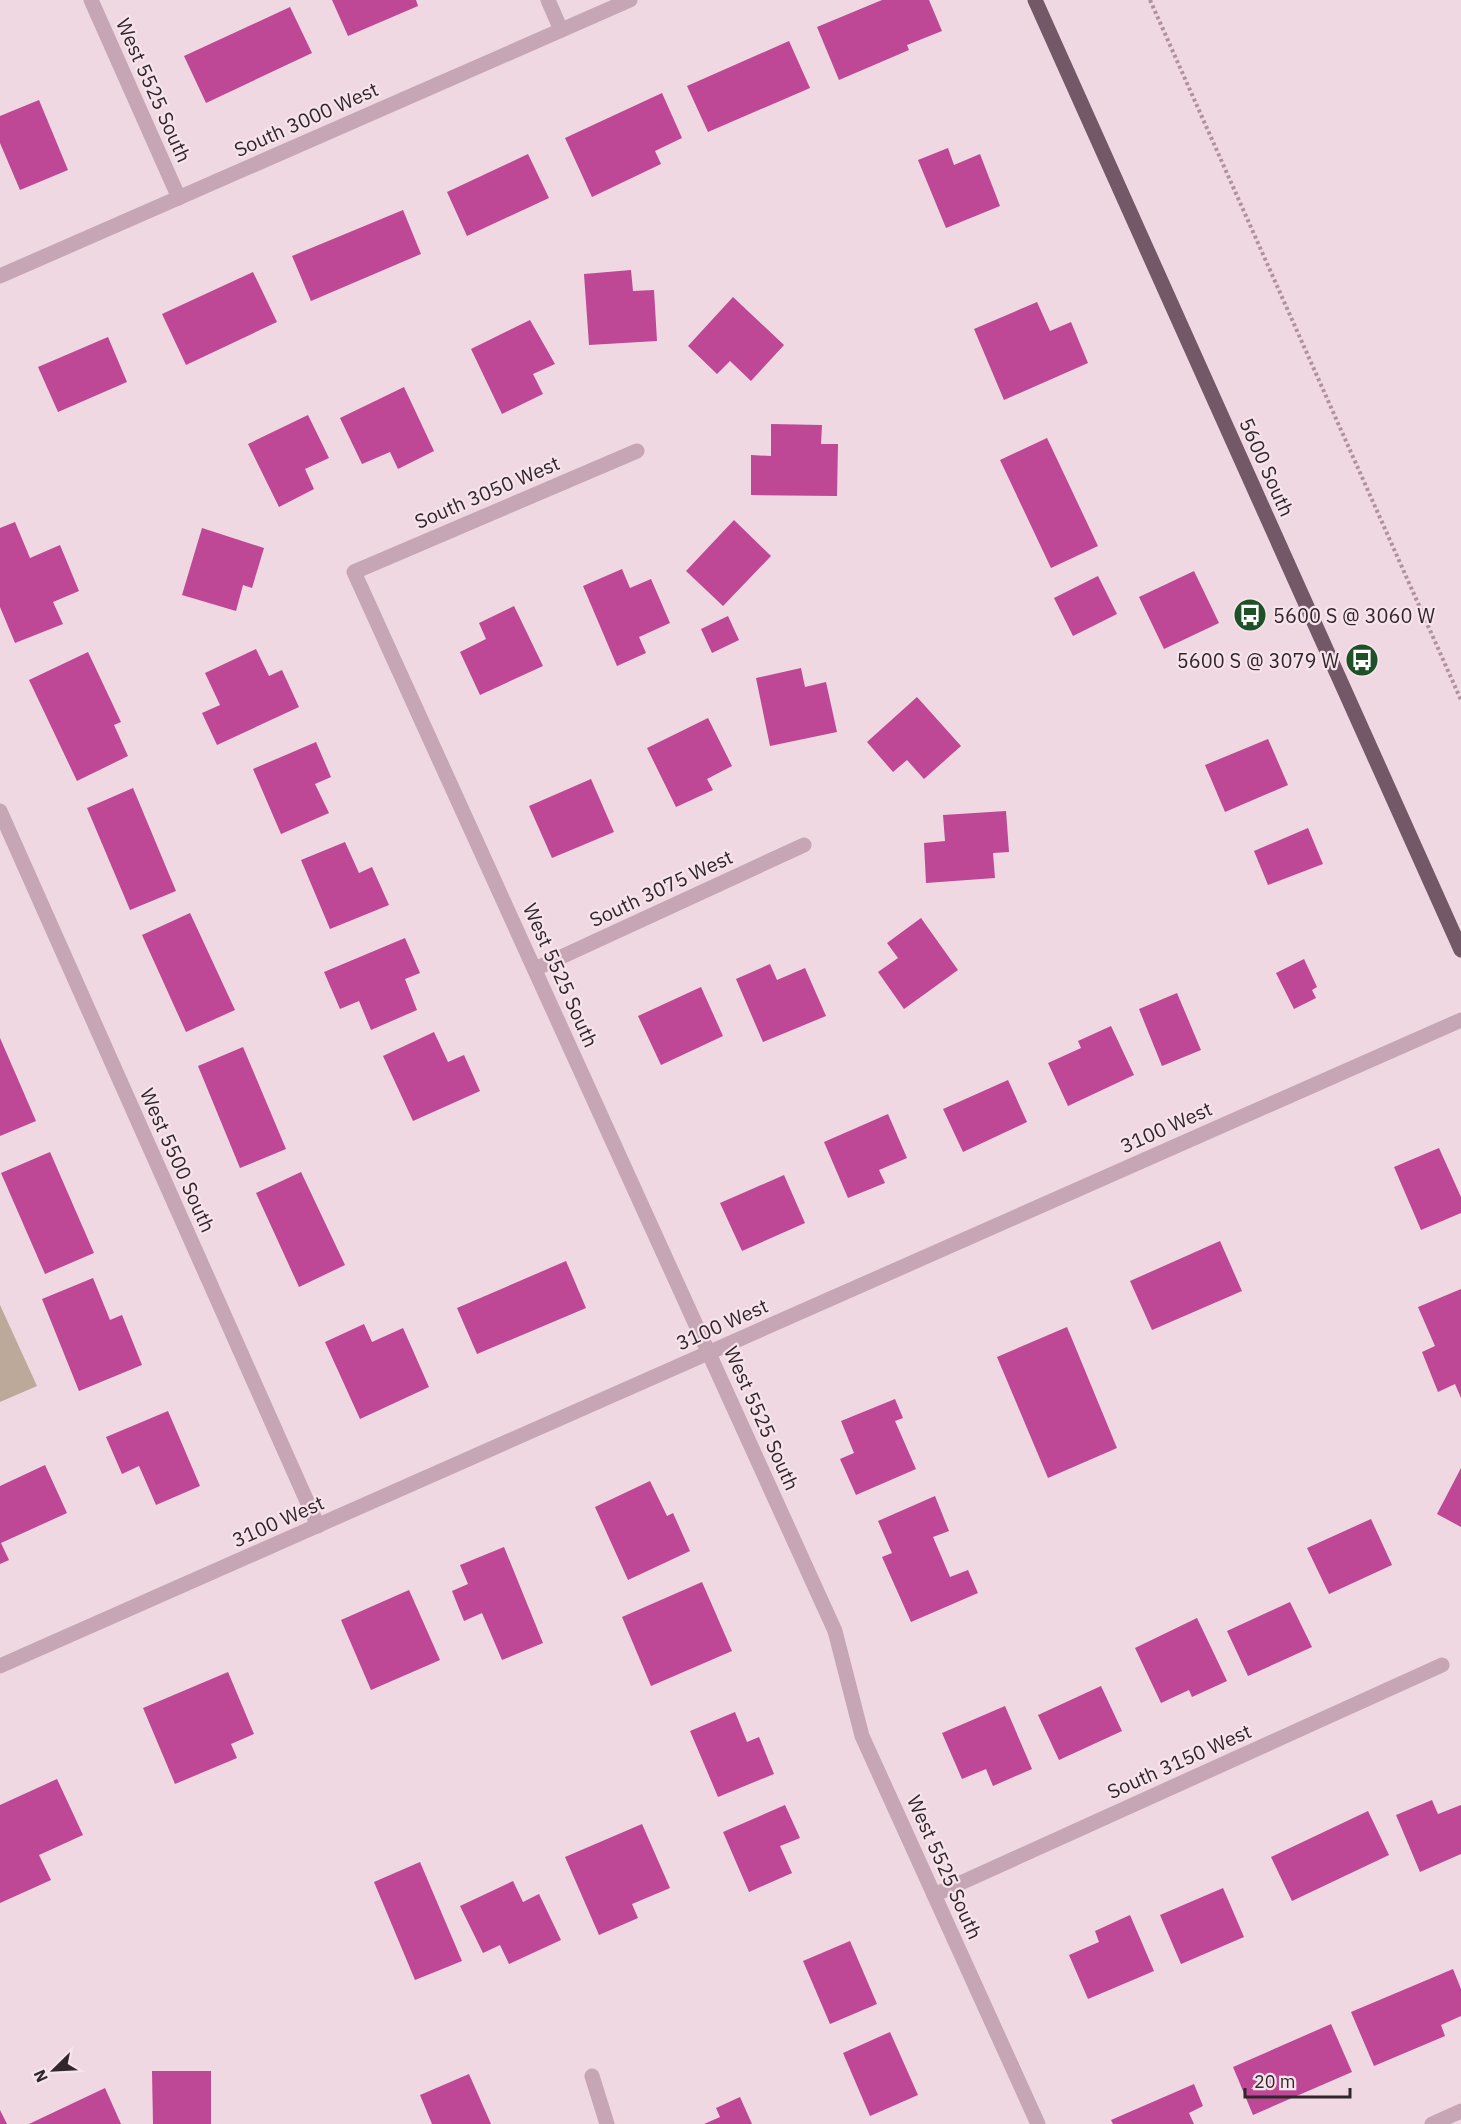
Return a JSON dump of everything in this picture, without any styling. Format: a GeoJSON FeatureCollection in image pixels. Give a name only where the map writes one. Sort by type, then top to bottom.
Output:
{"type":"FeatureCollection","features":[{"type":"Feature","properties":{"kind":"main road","name":"5600 South"},"geometry":{"type":"LineString","coordinates":[[1035,0],[1461,951]]}},
{"type":"Feature","properties":{"kind":"street","name":"West 5525 South"},"geometry":{"type":"LineString","coordinates":[[91,0],[179,198]]}},
{"type":"Feature","properties":{"kind":"street"},"geometry":{"type":"LineString","coordinates":[[548,0],[561,30]]}},
{"type":"Feature","properties":{"kind":"street","name":"South 3000 West"},"geometry":{"type":"LineString","coordinates":[[0,276],[630,0]]}},
{"type":"Feature","properties":{"kind":"street","name":"South 3050 West"},"geometry":{"type":"LineString","coordinates":[[354,572],[637,450]]}},
{"type":"Feature","properties":{"kind":"street","name":"West 5525 South"},"geometry":{"type":"LineString","coordinates":[[354,572],[835,1631],[862,1736],[1038,2124]]}},
{"type":"Feature","properties":{"kind":"street","name":"West 5500 South"},"geometry":{"type":"LineString","coordinates":[[0,811],[318,1526]]}},
{"type":"Feature","properties":{"kind":"street","name":"South 3075 West"},"geometry":{"type":"LineString","coordinates":[[535,969],[804,845]]}},
{"type":"Feature","properties":{"kind":"street","name":"3100 West"},"geometry":{"type":"LineString","coordinates":[[0,1666],[1461,1020]]}},
{"type":"Feature","properties":{"kind":"street","name":"South 3150 West"},"geometry":{"type":"LineString","coordinates":[[934,1895],[1442,1665]]}},
{"type":"Feature","properties":{"kind":"street"},"geometry":{"type":"LineString","coordinates":[[592,2076],[607,2124]]}},
{"type":"Feature","properties":{"kind":"street"},"geometry":{"type":"LineString","coordinates":[[1432,2124],[1461,2111]]}},
{"type":"Feature","properties":{"kind":"path"},"geometry":{"type":"LineString","coordinates":[[1150,0],[1461,700]]}},
{"type":"Feature","properties":{"kind":"shaded area"},"geometry":{"type":"Polygon","coordinates":[[[0,1305],[37,1386],[0,1402],[0,1305]]]}},
{"type":"Feature","properties":{"kind":"building"},"geometry":{"type":"Polygon","coordinates":[[[332,0],[416,0],[418,6],[348,36],[332,0]]]}},
{"type":"Feature","properties":{"kind":"building"},"geometry":{"type":"Polygon","coordinates":[[[882,0],[929,0],[942,31],[907,45],[909,50],[839,80],[817,27],[882,0]]]}},
{"type":"Feature","properties":{"kind":"building"},"geometry":{"type":"Polygon","coordinates":[[[290,7],[312,53],[206,103],[184,56],[290,7]]]}},
{"type":"Feature","properties":{"kind":"building"},"geometry":{"type":"Polygon","coordinates":[[[789,41],[810,88],[708,132],[687,86],[789,41]]]}},
{"type":"Feature","properties":{"kind":"building"},"geometry":{"type":"Polygon","coordinates":[[[662,93],[682,138],[655,151],[661,164],[592,197],[565,138],[662,93]]]}},
{"type":"Feature","properties":{"kind":"building"},"geometry":{"type":"Polygon","coordinates":[[[39,100],[68,170],[20,190],[0,143],[0,116],[39,100]]]}},
{"type":"Feature","properties":{"kind":"building"},"geometry":{"type":"Polygon","coordinates":[[[948,148],[954,165],[980,154],[1000,206],[946,228],[918,160],[948,148]]]}},
{"type":"Feature","properties":{"kind":"building"},"geometry":{"type":"Polygon","coordinates":[[[528,154],[549,198],[467,236],[447,192],[528,154]]]}},
{"type":"Feature","properties":{"kind":"building"},"geometry":{"type":"Polygon","coordinates":[[[403,210],[421,254],[311,301],[292,256],[403,210]]]}},
{"type":"Feature","properties":{"kind":"building"},"geometry":{"type":"Polygon","coordinates":[[[631,270],[633,291],[654,290],[657,341],[589,345],[584,274],[631,270]]]}},
{"type":"Feature","properties":{"kind":"building"},"geometry":{"type":"Polygon","coordinates":[[[253,272],[277,322],[186,365],[162,314],[253,272]]]}},
{"type":"Feature","properties":{"kind":"building"},"geometry":{"type":"Polygon","coordinates":[[[733,297],[784,345],[751,381],[730,361],[717,374],[688,346],[733,297]]]}},
{"type":"Feature","properties":{"kind":"building"},"geometry":{"type":"Polygon","coordinates":[[[1037,302],[1050,331],[1071,322],[1088,363],[1004,400],[974,329],[1037,302]]]}},
{"type":"Feature","properties":{"kind":"building"},"geometry":{"type":"Polygon","coordinates":[[[530,320],[555,364],[533,374],[543,394],[502,414],[471,349],[530,320]]]}},
{"type":"Feature","properties":{"kind":"building"},"geometry":{"type":"Polygon","coordinates":[[[108,337],[127,382],[58,412],[38,367],[108,337]]]}},
{"type":"Feature","properties":{"kind":"building"},"geometry":{"type":"Polygon","coordinates":[[[404,387],[434,451],[398,469],[390,452],[362,464],[340,418],[404,387]]]}},
{"type":"Feature","properties":{"kind":"building"},"geometry":{"type":"Polygon","coordinates":[[[308,415],[329,458],[305,469],[314,489],[279,507],[248,444],[308,415]]]}},
{"type":"Feature","properties":{"kind":"building"},"geometry":{"type":"Polygon","coordinates":[[[771,424],[822,425],[821,444],[838,444],[837,496],[751,495],[751,455],[771,456],[771,424]]]}},
{"type":"Feature","properties":{"kind":"building"},"geometry":{"type":"Polygon","coordinates":[[[1047,438],[1098,546],[1051,568],[1000,460],[1047,438]]]}},
{"type":"Feature","properties":{"kind":"building"},"geometry":{"type":"Polygon","coordinates":[[[734,520],[771,556],[723,606],[686,571],[734,520]]]}},
{"type":"Feature","properties":{"kind":"building"},"geometry":{"type":"Polygon","coordinates":[[[15,522],[30,558],[60,545],[79,591],[53,602],[63,624],[15,643],[0,607],[0,528],[15,522]]]}},
{"type":"Feature","properties":{"kind":"building"},"geometry":{"type":"Polygon","coordinates":[[[202,528],[264,548],[252,588],[243,585],[236,611],[182,595],[202,528]]]}},
{"type":"Feature","properties":{"kind":"building"},"geometry":{"type":"Polygon","coordinates":[[[622,569],[630,588],[651,579],[670,623],[639,637],[646,653],[617,666],[583,586],[622,569]]]}},
{"type":"Feature","properties":{"kind":"building"},"geometry":{"type":"Polygon","coordinates":[[[1194,571],[1219,623],[1164,649],[1139,597],[1194,571]]]}},
{"type":"Feature","properties":{"kind":"building"},"geometry":{"type":"Polygon","coordinates":[[[1098,576],[1117,614],[1073,636],[1054,598],[1098,576]]]}},
{"type":"Feature","properties":{"kind":"building"},"geometry":{"type":"Polygon","coordinates":[[[514,606],[543,666],[480,695],[460,652],[486,639],[479,623],[514,606]]]}},
{"type":"Feature","properties":{"kind":"building"},"geometry":{"type":"Polygon","coordinates":[[[728,616],[739,640],[712,653],[701,629],[728,616]]]}},
{"type":"Feature","properties":{"kind":"building"},"geometry":{"type":"Polygon","coordinates":[[[256,649],[269,676],[282,670],[299,707],[217,745],[202,713],[220,705],[205,673],[256,649]]]}},
{"type":"Feature","properties":{"kind":"building"},"geometry":{"type":"Polygon","coordinates":[[[88,652],[121,722],[114,725],[128,756],[77,781],[29,680],[88,652]]]}},
{"type":"Feature","properties":{"kind":"building"},"geometry":{"type":"Polygon","coordinates":[[[801,668],[805,687],[826,682],[837,732],[770,746],[756,678],[801,668]]]}},
{"type":"Feature","properties":{"kind":"building"},"geometry":{"type":"Polygon","coordinates":[[[917,697],[961,746],[924,779],[907,760],[893,772],[867,742],[917,697]]]}},
{"type":"Feature","properties":{"kind":"building"},"geometry":{"type":"Polygon","coordinates":[[[708,718],[732,766],[707,779],[713,790],[676,807],[647,748],[708,718]]]}},
{"type":"Feature","properties":{"kind":"building"},"geometry":{"type":"Polygon","coordinates":[[[1268,739],[1288,785],[1225,812],[1205,765],[1268,739]]]}},
{"type":"Feature","properties":{"kind":"building"},"geometry":{"type":"Polygon","coordinates":[[[316,742],[331,777],[315,784],[329,813],[281,834],[253,769],[316,742]]]}},
{"type":"Feature","properties":{"kind":"building"},"geometry":{"type":"Polygon","coordinates":[[[591,779],[614,832],[552,858],[529,806],[591,779]]]}},
{"type":"Feature","properties":{"kind":"building"},"geometry":{"type":"Polygon","coordinates":[[[133,788],[176,891],[130,910],[87,808],[133,788]]]}},
{"type":"Feature","properties":{"kind":"building"},"geometry":{"type":"Polygon","coordinates":[[[1006,811],[1009,852],[993,853],[995,878],[926,883],[924,843],[945,841],[943,815],[1006,811]]]}},
{"type":"Feature","properties":{"kind":"building"},"geometry":{"type":"Polygon","coordinates":[[[1308,828],[1323,864],[1268,885],[1254,851],[1308,828]]]}},
{"type":"Feature","properties":{"kind":"building"},"geometry":{"type":"Polygon","coordinates":[[[345,842],[359,873],[372,867],[389,905],[330,929],[301,860],[345,842]]]}},
{"type":"Feature","properties":{"kind":"building"},"geometry":{"type":"Polygon","coordinates":[[[190,913],[235,1010],[186,1032],[142,935],[190,913]]]}},
{"type":"Feature","properties":{"kind":"building"},"geometry":{"type":"Polygon","coordinates":[[[921,918],[958,970],[904,1009],[878,972],[898,958],[887,943],[921,918]]]}},
{"type":"Feature","properties":{"kind":"building"},"geometry":{"type":"Polygon","coordinates":[[[405,938],[420,973],[405,979],[417,1010],[371,1030],[359,1001],[340,1009],[324,972],[405,938]]]}},
{"type":"Feature","properties":{"kind":"building"},"geometry":{"type":"Polygon","coordinates":[[[1304,959],[1317,987],[1312,990],[1316,998],[1294,1009],[1276,973],[1304,959]]]}},
{"type":"Feature","properties":{"kind":"building"},"geometry":{"type":"Polygon","coordinates":[[[770,964],[777,980],[805,968],[826,1016],[763,1042],[736,979],[770,964]]]}},
{"type":"Feature","properties":{"kind":"building"},"geometry":{"type":"Polygon","coordinates":[[[701,987],[723,1036],[661,1065],[638,1016],[701,987]]]}},
{"type":"Feature","properties":{"kind":"building"},"geometry":{"type":"Polygon","coordinates":[[[1177,993],[1201,1050],[1162,1066],[1139,1009],[1177,993]]]}},
{"type":"Feature","properties":{"kind":"building"},"geometry":{"type":"Polygon","coordinates":[[[1111,1026],[1134,1075],[1068,1106],[1048,1063],[1081,1048],[1078,1041],[1111,1026]]]}},
{"type":"Feature","properties":{"kind":"building"},"geometry":{"type":"Polygon","coordinates":[[[434,1032],[448,1062],[464,1055],[480,1091],[413,1121],[383,1056],[434,1032]]]}},
{"type":"Feature","properties":{"kind":"building"},"geometry":{"type":"Polygon","coordinates":[[[0,1038],[36,1121],[0,1136],[0,1038]]]}},
{"type":"Feature","properties":{"kind":"building"},"geometry":{"type":"Polygon","coordinates":[[[243,1047],[286,1149],[240,1168],[198,1066],[243,1047]]]}},
{"type":"Feature","properties":{"kind":"building"},"geometry":{"type":"Polygon","coordinates":[[[1008,1080],[1027,1122],[963,1152],[943,1109],[1008,1080]]]}},
{"type":"Feature","properties":{"kind":"building"},"geometry":{"type":"Polygon","coordinates":[[[888,1114],[907,1158],[879,1170],[885,1183],[848,1198],[824,1142],[888,1114]]]}},
{"type":"Feature","properties":{"kind":"building"},"geometry":{"type":"Polygon","coordinates":[[[1439,1148],[1461,1197],[1461,1213],[1421,1230],[1394,1167],[1439,1148]]]}},
{"type":"Feature","properties":{"kind":"building"},"geometry":{"type":"Polygon","coordinates":[[[50,1152],[94,1253],[45,1274],[1,1173],[50,1152]]]}},
{"type":"Feature","properties":{"kind":"building"},"geometry":{"type":"Polygon","coordinates":[[[301,1172],[345,1265],[299,1287],[256,1193],[301,1172]]]}},
{"type":"Feature","properties":{"kind":"building"},"geometry":{"type":"Polygon","coordinates":[[[784,1175],[805,1223],[742,1251],[720,1203],[784,1175]]]}},
{"type":"Feature","properties":{"kind":"building"},"geometry":{"type":"Polygon","coordinates":[[[1220,1241],[1242,1291],[1152,1330],[1130,1281],[1220,1241]]]}},
{"type":"Feature","properties":{"kind":"building"},"geometry":{"type":"Polygon","coordinates":[[[566,1261],[586,1308],[477,1354],[457,1308],[566,1261]]]}},
{"type":"Feature","properties":{"kind":"building"},"geometry":{"type":"Polygon","coordinates":[[[93,1278],[110,1320],[122,1315],[142,1365],[79,1391],[42,1299],[93,1278]]]}},
{"type":"Feature","properties":{"kind":"building"},"geometry":{"type":"Polygon","coordinates":[[[1461,1289],[1461,1398],[1455,1384],[1438,1392],[1422,1352],[1435,1346],[1418,1307],[1461,1289]]]}},
{"type":"Feature","properties":{"kind":"building"},"geometry":{"type":"Polygon","coordinates":[[[364,1324],[372,1342],[403,1328],[429,1387],[360,1419],[325,1342],[364,1324]]]}},
{"type":"Feature","properties":{"kind":"building"},"geometry":{"type":"Polygon","coordinates":[[[1067,1327],[1117,1448],[1048,1478],[997,1357],[1067,1327]]]}},
{"type":"Feature","properties":{"kind":"building"},"geometry":{"type":"Polygon","coordinates":[[[895,1399],[903,1418],[895,1421],[916,1469],[856,1495],[840,1459],[854,1453],[841,1421],[895,1399]]]}},
{"type":"Feature","properties":{"kind":"building"},"geometry":{"type":"Polygon","coordinates":[[[168,1411],[200,1486],[156,1505],[139,1466],[122,1474],[106,1437],[168,1411]]]}},
{"type":"Feature","properties":{"kind":"building"},"geometry":{"type":"Polygon","coordinates":[[[45,1465],[67,1513],[1,1543],[9,1560],[0,1564],[0,1486],[45,1465]]]}},
{"type":"Feature","properties":{"kind":"building"},"geometry":{"type":"Polygon","coordinates":[[[1461,1468],[1461,1527],[1437,1514],[1461,1468]]]}},
{"type":"Feature","properties":{"kind":"building"},"geometry":{"type":"Polygon","coordinates":[[[650,1481],[667,1516],[673,1513],[690,1551],[628,1580],[595,1507],[650,1481]]]}},
{"type":"Feature","properties":{"kind":"building"},"geometry":{"type":"Polygon","coordinates":[[[935,1496],[949,1531],[933,1537],[950,1577],[968,1570],[978,1593],[911,1622],[882,1557],[892,1553],[878,1521],[935,1496]]]}},
{"type":"Feature","properties":{"kind":"building"},"geometry":{"type":"Polygon","coordinates":[[[1371,1519],[1392,1565],[1329,1594],[1307,1548],[1371,1519]]]}},
{"type":"Feature","properties":{"kind":"building"},"geometry":{"type":"Polygon","coordinates":[[[504,1547],[543,1643],[502,1660],[482,1613],[464,1621],[452,1591],[468,1584],[460,1565],[504,1547]]]}},
{"type":"Feature","properties":{"kind":"building"},"geometry":{"type":"Polygon","coordinates":[[[702,1582],[732,1651],[651,1686],[622,1617],[702,1582]]]}},
{"type":"Feature","properties":{"kind":"building"},"geometry":{"type":"Polygon","coordinates":[[[409,1590],[440,1660],[371,1690],[341,1620],[409,1590]]]}},
{"type":"Feature","properties":{"kind":"building"},"geometry":{"type":"Polygon","coordinates":[[[1290,1602],[1312,1647],[1248,1676],[1227,1631],[1290,1602]]]}},
{"type":"Feature","properties":{"kind":"building"},"geometry":{"type":"Polygon","coordinates":[[[1197,1618],[1227,1681],[1192,1697],[1189,1690],[1161,1703],[1135,1648],[1197,1618]]]}},
{"type":"Feature","properties":{"kind":"building"},"geometry":{"type":"Polygon","coordinates":[[[228,1672],[254,1734],[231,1744],[237,1758],[175,1784],[143,1708],[228,1672]]]}},
{"type":"Feature","properties":{"kind":"building"},"geometry":{"type":"Polygon","coordinates":[[[1101,1686],[1122,1731],[1059,1760],[1038,1715],[1101,1686]]]}},
{"type":"Feature","properties":{"kind":"building"},"geometry":{"type":"Polygon","coordinates":[[[1005,1706],[1032,1769],[993,1786],[986,1769],[962,1779],[942,1733],[1005,1706]]]}},
{"type":"Feature","properties":{"kind":"building"},"geometry":{"type":"Polygon","coordinates":[[[735,1712],[747,1742],[759,1737],[774,1774],[718,1797],[690,1731],[735,1712]]]}},
{"type":"Feature","properties":{"kind":"building"},"geometry":{"type":"Polygon","coordinates":[[[57,1779],[83,1835],[39,1855],[51,1880],[0,1903],[0,1805],[57,1779]]]}},
{"type":"Feature","properties":{"kind":"building"},"geometry":{"type":"Polygon","coordinates":[[[1432,1800],[1438,1814],[1461,1805],[1461,1854],[1420,1872],[1396,1815],[1432,1800]]]}},
{"type":"Feature","properties":{"kind":"building"},"geometry":{"type":"Polygon","coordinates":[[[785,1805],[800,1838],[780,1846],[792,1873],[749,1892],[723,1832],[785,1805]]]}},
{"type":"Feature","properties":{"kind":"building"},"geometry":{"type":"Polygon","coordinates":[[[1368,1811],[1389,1855],[1292,1901],[1271,1857],[1368,1811]]]}},
{"type":"Feature","properties":{"kind":"building"},"geometry":{"type":"Polygon","coordinates":[[[642,1824],[670,1888],[632,1904],[638,1918],[599,1935],[565,1857],[642,1824]]]}},
{"type":"Feature","properties":{"kind":"building"},"geometry":{"type":"Polygon","coordinates":[[[420,1862],[462,1961],[415,1980],[374,1882],[420,1862]]]}},
{"type":"Feature","properties":{"kind":"building"},"geometry":{"type":"Polygon","coordinates":[[[513,1881],[523,1902],[539,1894],[561,1940],[509,1964],[500,1945],[483,1953],[460,1906],[513,1881]]]}},
{"type":"Feature","properties":{"kind":"building"},"geometry":{"type":"Polygon","coordinates":[[[1223,1888],[1244,1937],[1181,1964],[1160,1915],[1223,1888]]]}},
{"type":"Feature","properties":{"kind":"building"},"geometry":{"type":"Polygon","coordinates":[[[1130,1915],[1154,1971],[1088,1999],[1069,1955],[1099,1942],[1095,1931],[1130,1915]]]}},
{"type":"Feature","properties":{"kind":"building"},"geometry":{"type":"Polygon","coordinates":[[[850,1941],[877,2004],[830,2024],[803,1961],[850,1941]]]}},
{"type":"Feature","properties":{"kind":"building"},"geometry":{"type":"Polygon","coordinates":[[[1453,1969],[1461,1989],[1461,2016],[1441,2025],[1445,2036],[1374,2066],[1351,2012],[1453,1969]]]}},
{"type":"Feature","properties":{"kind":"building"},"geometry":{"type":"Polygon","coordinates":[[[1331,2024],[1352,2072],[1253,2115],[1233,2067],[1331,2024]]]}},
{"type":"Feature","properties":{"kind":"building"},"geometry":{"type":"Polygon","coordinates":[[[890,2032],[918,2095],[870,2116],[843,2053],[890,2032]]]}},
{"type":"Feature","properties":{"kind":"building"},"geometry":{"type":"Polygon","coordinates":[[[152,2071],[211,2071],[211,2124],[153,2124],[152,2071]]]}},
{"type":"Feature","properties":{"kind":"building"},"geometry":{"type":"Polygon","coordinates":[[[469,2074],[491,2124],[432,2124],[420,2095],[469,2074]]]}},
{"type":"Feature","properties":{"kind":"building"},"geometry":{"type":"Polygon","coordinates":[[[1194,2084],[1203,2106],[1189,2113],[1194,2124],[1113,2124],[1111,2120],[1194,2084]]]}},
{"type":"Feature","properties":{"kind":"building"},"geometry":{"type":"Polygon","coordinates":[[[105,2088],[121,2124],[29,2124],[105,2088]]]}},
{"type":"Feature","properties":{"kind":"building"},"geometry":{"type":"Polygon","coordinates":[[[740,2097],[752,2124],[704,2124],[720,2117],[716,2108],[740,2097]]]}},
{"type":"Feature","properties":{"kind":"building"},"geometry":{"type":"Polygon","coordinates":[[[0,2110],[7,2124],[0,2124],[0,2110]]]}},
{"type":"Feature","properties":{"kind":"place","name":"5600 S @ 3060 W"},"geometry":{"type":"Point","coordinates":[1250,615]}},
{"type":"Feature","properties":{"kind":"place","name":"5600 S @ 3079 W"},"geometry":{"type":"Point","coordinates":[1362,660]}}]}
